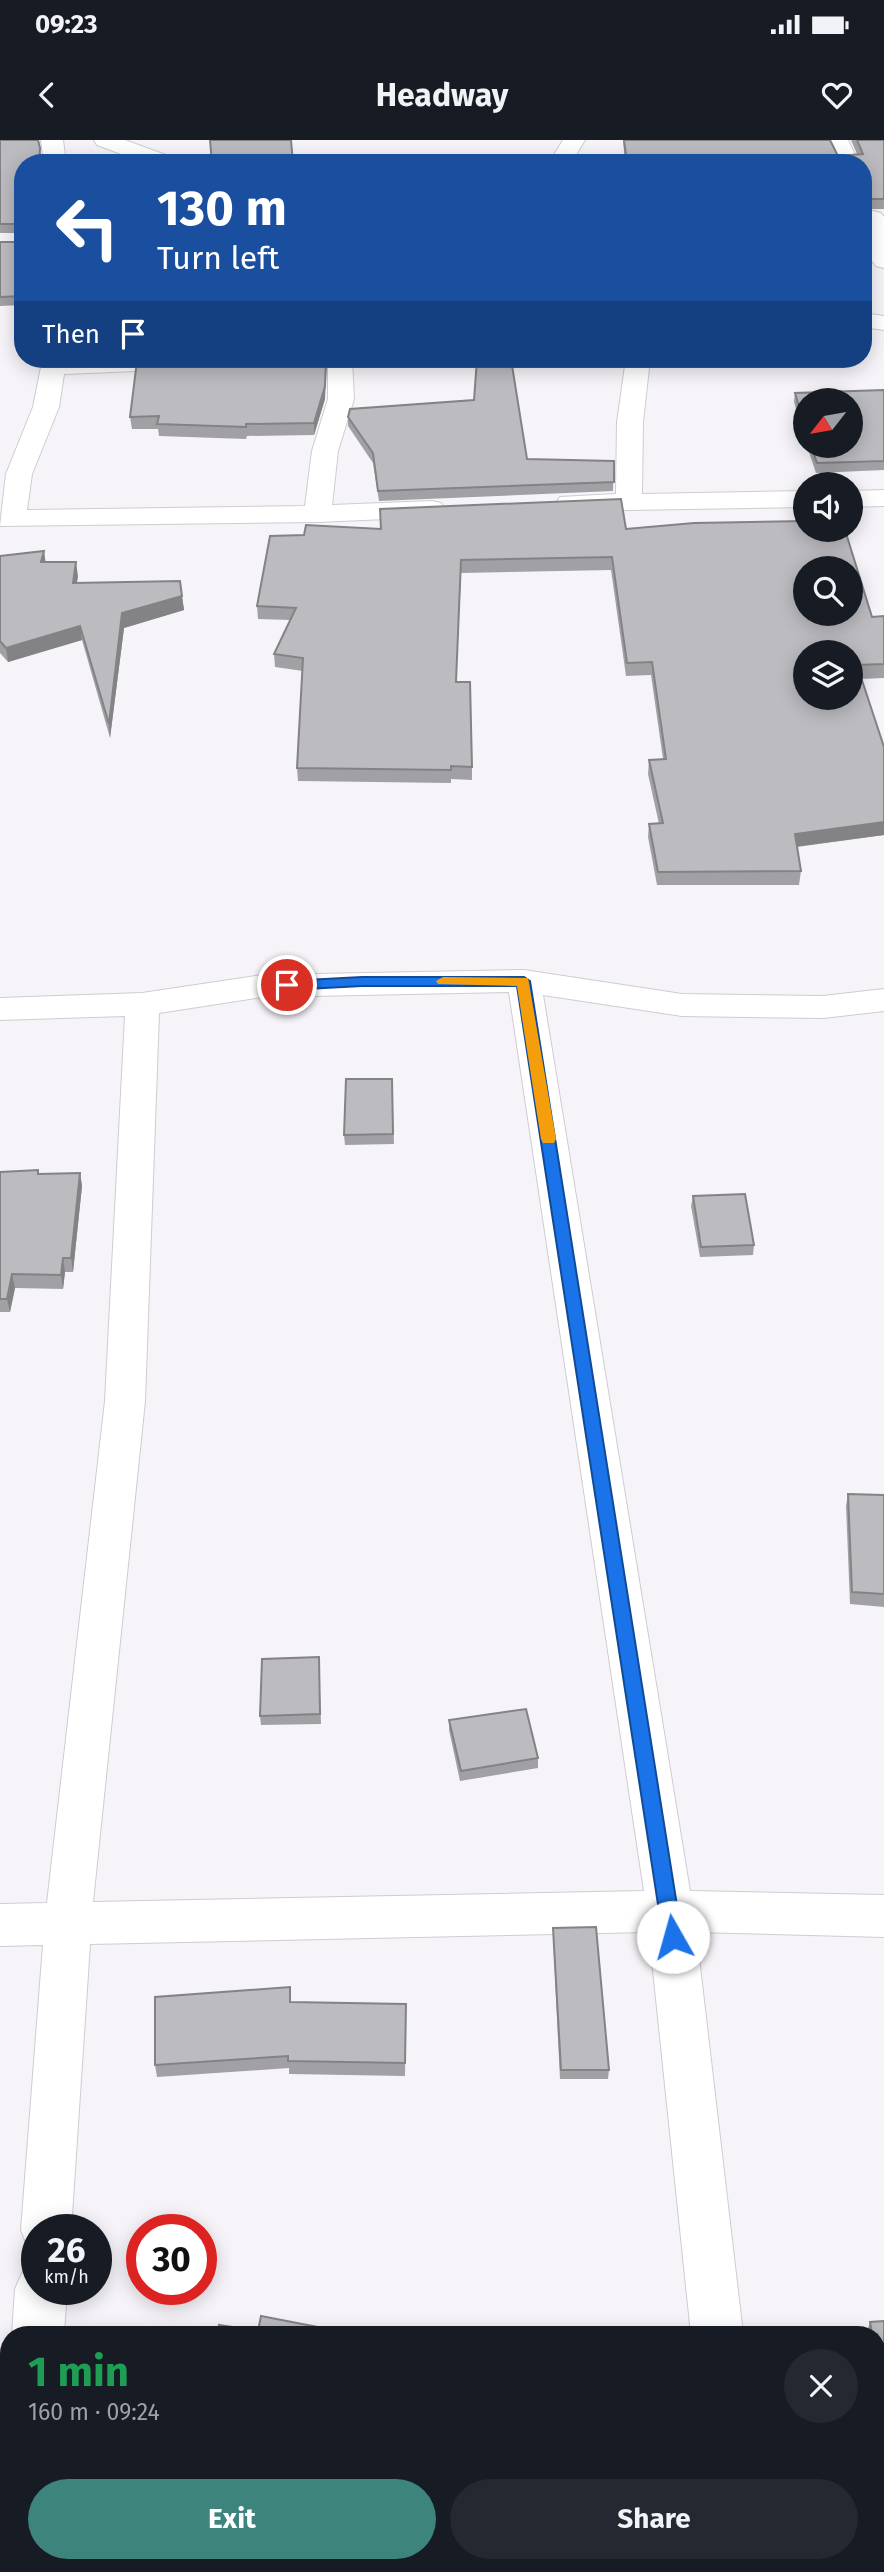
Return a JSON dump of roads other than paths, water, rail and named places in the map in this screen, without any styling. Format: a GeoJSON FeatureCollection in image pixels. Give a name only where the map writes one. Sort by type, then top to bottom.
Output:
{"type":"FeatureCollection","features":[{"type":"Feature","properties":{"kind":"street"},"geometry":{"type":"LineString","coordinates":[[105,140],[142,154]]}},
{"type":"Feature","properties":{"kind":"street"},"geometry":{"type":"LineString","coordinates":[[872,229],[884,261]]}},
{"type":"Feature","properties":{"kind":"street"},"geometry":{"type":"LineString","coordinates":[[53,368],[46,407],[19,474],[6,518],[318,514],[453,508]]}},
{"type":"Feature","properties":{"kind":"street"},"geometry":{"type":"LineString","coordinates":[[318,514],[325,451],[341,399],[340,368]]}},
{"type":"Feature","properties":{"kind":"street"},"geometry":{"type":"LineString","coordinates":[[629,501],[630,422],[637,368]]}},
{"type":"Feature","properties":{"kind":"street"},"geometry":{"type":"LineString","coordinates":[[863,499],[884,498]]}},
{"type":"Feature","properties":{"kind":"street"},"geometry":{"type":"LineString","coordinates":[[548,504],[793,499]]}},
{"type":"Feature","properties":{"kind":"street"},"geometry":{"type":"LineString","coordinates":[[524,981],[670,1911],[716,2326]]}},
{"type":"Feature","properties":{"kind":"street"},"geometry":{"type":"LineString","coordinates":[[0,1009],[142,1004],[262,986],[362,982],[524,981],[682,1005],[822,1007],[884,1000]]}},
{"type":"Feature","properties":{"kind":"street"},"geometry":{"type":"LineString","coordinates":[[47,2214],[68,1922],[125,1401],[142,1004]]}},
{"type":"Feature","properties":{"kind":"street"},"geometry":{"type":"LineString","coordinates":[[0,1925],[670,1911],[884,1916]]}},
{"type":"Feature","properties":{"kind":"street"},"geometry":{"type":"LineString","coordinates":[[39,2326],[40,2305]]}}]}
